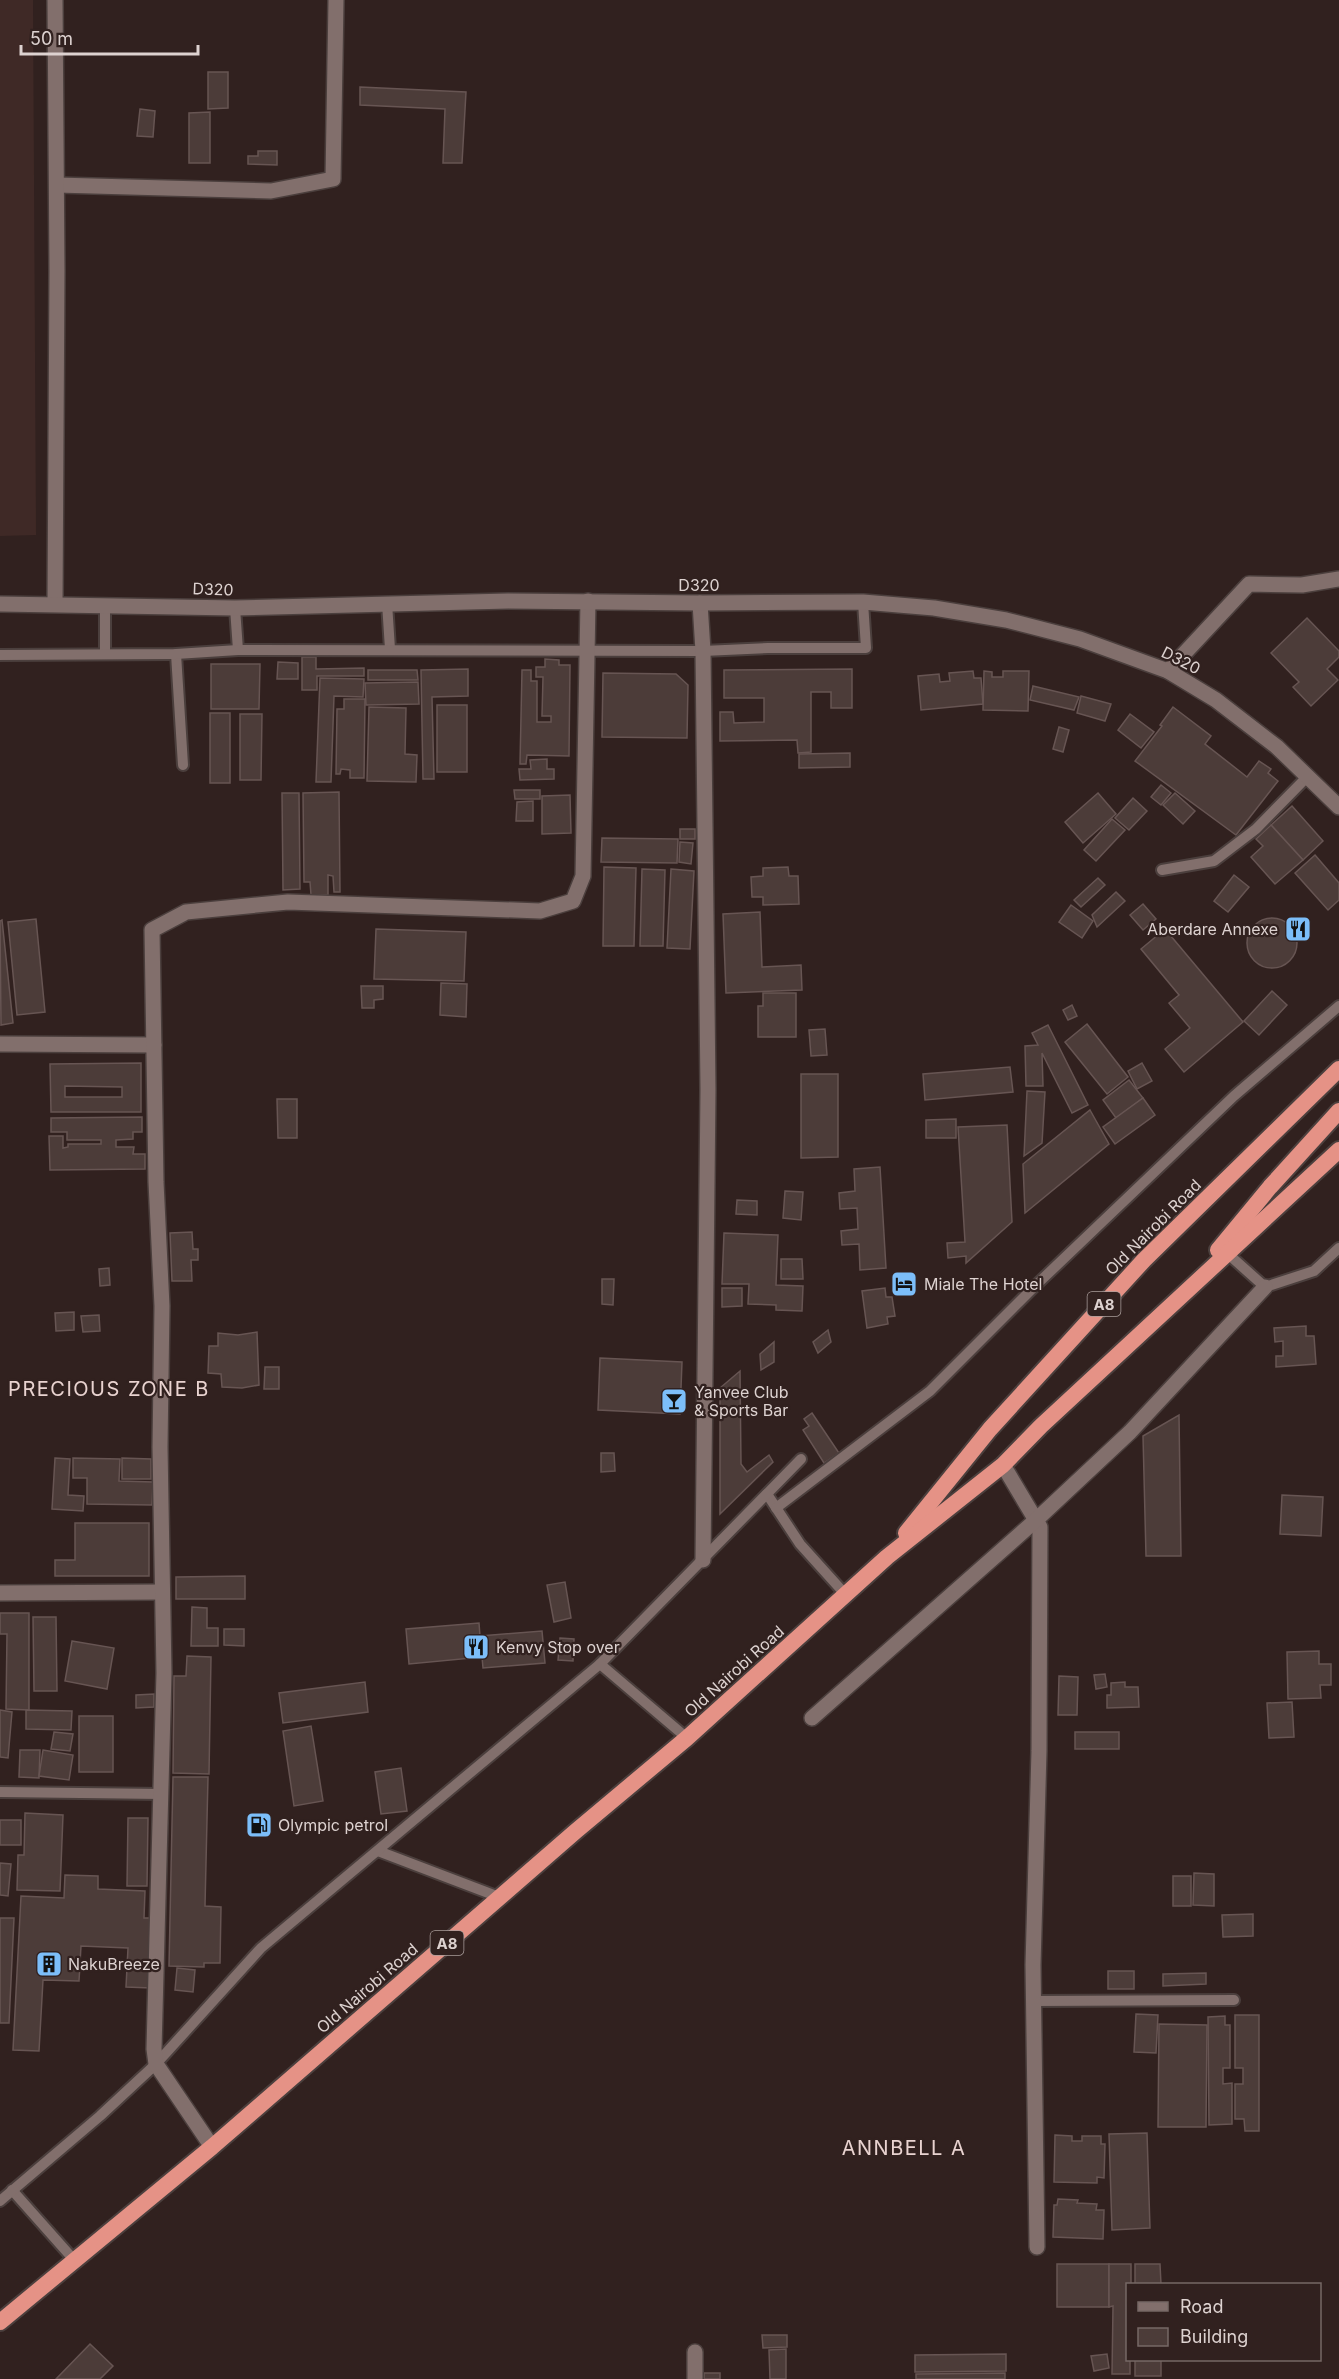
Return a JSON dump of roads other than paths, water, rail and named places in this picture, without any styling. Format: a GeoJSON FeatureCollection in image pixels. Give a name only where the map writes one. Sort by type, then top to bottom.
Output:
{"type":"FeatureCollection","features":[{"type":"Feature","properties":{"kind":"highway","name":"Old Nairobi Road"},"geometry":{"type":"LineString","coordinates":[[887,1557],[990,1429],[1143,1260],[1339,1069]]}},
{"type":"Feature","properties":{"kind":"highway"},"geometry":{"type":"LineString","coordinates":[[1174,1303],[1270,1187],[1339,1111]]}},
{"type":"Feature","properties":{"kind":"highway","name":"Old Nairobi Road"},"geometry":{"type":"LineString","coordinates":[[0,2322],[212,2147],[499,1897],[687,1738],[887,1557],[1003,1465],[1041,1426],[1339,1150]]}},
{"type":"Feature","properties":{"kind":"street"},"geometry":{"type":"LineString","coordinates":[[55,0],[57,185],[55,604]]}},
{"type":"Feature","properties":{"kind":"street"},"geometry":{"type":"LineString","coordinates":[[57,185],[271,191],[333,179],[336,0]]}},
{"type":"Feature","properties":{"kind":"street"},"geometry":{"type":"LineString","coordinates":[[1168,670],[1249,584],[1302,585],[1339,579]]}},
{"type":"Feature","properties":{"kind":"street"},"geometry":{"type":"LineString","coordinates":[[212,2147],[156,2064],[154,2031],[164,1673],[160,1447],[162,1306],[156,1182],[152,930],[186,912],[288,902],[540,911],[573,901],[583,876],[588,601]]}},
{"type":"Feature","properties":{"kind":"street","name":"D320"},"geometry":{"type":"LineString","coordinates":[[0,604],[235,608],[387,603],[588,601],[863,602],[934,608],[1006,620],[1080,639],[1168,670],[1216,700],[1277,747],[1339,807]]}},
{"type":"Feature","properties":{"kind":"street"},"geometry":{"type":"LineString","coordinates":[[700,603],[703,651],[708,1078],[704,1560]]}},
{"type":"Feature","properties":{"kind":"street"},"geometry":{"type":"LineString","coordinates":[[0,1044],[154,1045]]}},
{"type":"Feature","properties":{"kind":"street"},"geometry":{"type":"LineString","coordinates":[[812,1718],[1036,1520],[1130,1432],[1265,1287]]}},
{"type":"Feature","properties":{"kind":"street"},"geometry":{"type":"LineString","coordinates":[[1003,1465],[1040,1527],[1040,1739],[1034,2001],[1037,2247]]}},
{"type":"Feature","properties":{"kind":"street"},"geometry":{"type":"LineString","coordinates":[[0,1593],[162,1592]]}},
{"type":"Feature","properties":{"kind":"street"},"geometry":{"type":"LineString","coordinates":[[695,2352],[695,2379]]}},
{"type":"Feature","properties":{"kind":"lane"},"geometry":{"type":"LineString","coordinates":[[0,655],[176,654],[238,650],[703,651],[768,648],[866,648],[863,602]]}},
{"type":"Feature","properties":{"kind":"lane"},"geometry":{"type":"LineString","coordinates":[[387,603],[390,649]]}},
{"type":"Feature","properties":{"kind":"lane"},"geometry":{"type":"LineString","coordinates":[[105,605],[105,654]]}},
{"type":"Feature","properties":{"kind":"lane"},"geometry":{"type":"LineString","coordinates":[[235,608],[238,650]]}},
{"type":"Feature","properties":{"kind":"lane"},"geometry":{"type":"LineString","coordinates":[[176,654],[183,765]]}},
{"type":"Feature","properties":{"kind":"lane"},"geometry":{"type":"LineString","coordinates":[[1162,870],[1214,861],[1256,829],[1308,776]]}},
{"type":"Feature","properties":{"kind":"lane"},"geometry":{"type":"LineString","coordinates":[[776,1508],[930,1391],[1233,1096],[1339,1006]]}},
{"type":"Feature","properties":{"kind":"lane"},"geometry":{"type":"LineString","coordinates":[[1227,1253],[1265,1287],[1314,1271],[1339,1248]]}},
{"type":"Feature","properties":{"kind":"lane"},"geometry":{"type":"LineString","coordinates":[[0,2201],[100,2116],[156,2064],[261,1948],[600,1664],[801,1459]]}},
{"type":"Feature","properties":{"kind":"lane"},"geometry":{"type":"LineString","coordinates":[[767,1494],[800,1544],[845,1594]]}},
{"type":"Feature","properties":{"kind":"lane"},"geometry":{"type":"LineString","coordinates":[[600,1664],[687,1738]]}},
{"type":"Feature","properties":{"kind":"lane"},"geometry":{"type":"LineString","coordinates":[[0,1792],[162,1794]]}},
{"type":"Feature","properties":{"kind":"lane"},"geometry":{"type":"LineString","coordinates":[[378,1851],[499,1897]]}},
{"type":"Feature","properties":{"kind":"lane"},"geometry":{"type":"LineString","coordinates":[[1034,2001],[1234,2000]]}},
{"type":"Feature","properties":{"kind":"lane"},"geometry":{"type":"LineString","coordinates":[[12,2190],[75,2261]]}},
{"type":"Feature","properties":{"kind":"place","name":"Aberdare Annexe"},"geometry":{"type":"Point","coordinates":[1298,929]}},
{"type":"Feature","properties":{"kind":"place","name":"Miale The Hotel"},"geometry":{"type":"Point","coordinates":[904,1284]}},
{"type":"Feature","properties":{"kind":"place","name":"Yanvee Club & Sports Bar"},"geometry":{"type":"Point","coordinates":[674,1401]}},
{"type":"Feature","properties":{"kind":"place","name":"Kenvy Stop over"},"geometry":{"type":"Point","coordinates":[476,1647]}},
{"type":"Feature","properties":{"kind":"place","name":"Olympic petrol"},"geometry":{"type":"Point","coordinates":[259,1825]}},
{"type":"Feature","properties":{"kind":"place","name":"NakuBreeze"},"geometry":{"type":"Point","coordinates":[49,1964]}},
{"type":"Feature","properties":{"kind":"district","name":"PRECIOUS ZONE B"},"geometry":{"type":"Point","coordinates":[109,1389]}},
{"type":"Feature","properties":{"kind":"district","name":"ANNBELL A"},"geometry":{"type":"Point","coordinates":[904,2148]}}]}
